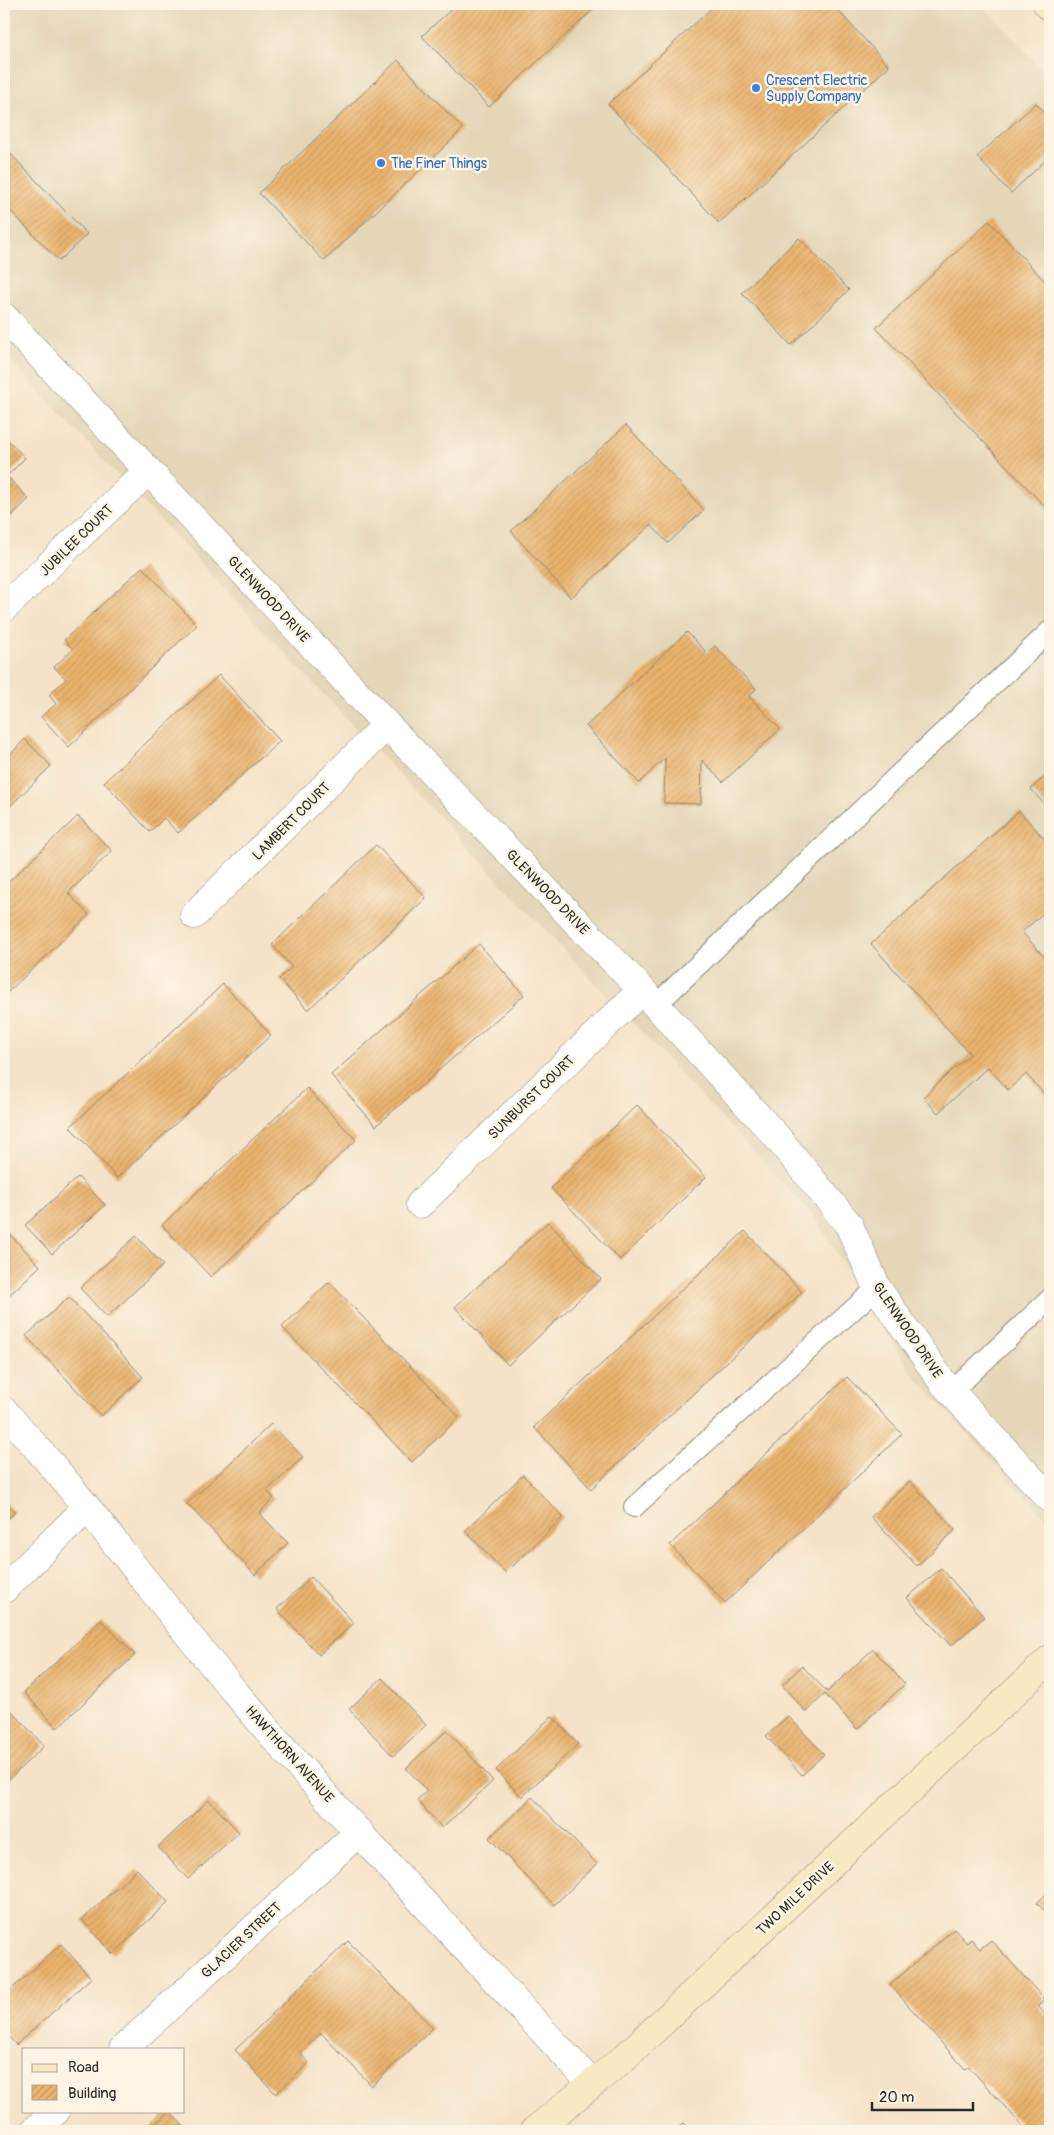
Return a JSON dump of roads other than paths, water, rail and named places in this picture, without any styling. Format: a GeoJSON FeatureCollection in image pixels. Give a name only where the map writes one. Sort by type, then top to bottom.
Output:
{"type":"FeatureCollection","features":[{"type":"Feature","properties":{"kind":"street","name":"GLENWOOD DRIVE"},"geometry":{"type":"LineString","coordinates":[[4,317],[387,725],[649,997],[776,1136],[849,1225],[877,1288],[951,1392],[1050,1499]]}},
{"type":"Feature","properties":{"kind":"street","name":"JUBILEE COURT"},"geometry":{"type":"LineString","coordinates":[[4,608],[148,471]]}},
{"type":"Feature","properties":{"kind":"street","name":"LAMBERT COURT"},"geometry":{"type":"LineString","coordinates":[[194,916],[387,725]]}},
{"type":"Feature","properties":{"kind":"street","name":"SUNBURST COURT"},"geometry":{"type":"LineString","coordinates":[[420,1204],[649,997]]}},
{"type":"Feature","properties":{"kind":"street","name":"HAWTHORN AVENUE"},"geometry":{"type":"LineString","coordinates":[[4,1411],[42,1453],[240,1699],[359,1832],[592,2084]]}},
{"type":"Feature","properties":{"kind":"street"},"geometry":{"type":"LineString","coordinates":[[4,1589],[87,1508]]}},
{"type":"Feature","properties":{"kind":"street","name":"TWO MILE DRIVE"},"geometry":{"type":"LineString","coordinates":[[534,2131],[623,2058],[1050,1659]]}},
{"type":"Feature","properties":{"kind":"street","name":"GLACIER STREET"},"geometry":{"type":"LineString","coordinates":[[125,2048],[359,1832]]}},
{"type":"Feature","properties":{"kind":"street"},"geometry":{"type":"LineString","coordinates":[[34,2131],[55,2112]]}},
{"type":"Feature","properties":{"kind":"lane"},"geometry":{"type":"LineString","coordinates":[[649,997],[1050,631]]}},
{"type":"Feature","properties":{"kind":"lane"},"geometry":{"type":"LineString","coordinates":[[634,1507],[877,1288]]}},
{"type":"Feature","properties":{"kind":"lane"},"geometry":{"type":"LineString","coordinates":[[951,1392],[1050,1299]]}},
{"type":"Feature","properties":{"kind":"place","name":"Crescent Electric Supply Company"},"geometry":{"type":"Point","coordinates":[756,88]}},
{"type":"Feature","properties":{"kind":"place","name":"The Finer Things"},"geometry":{"type":"Point","coordinates":[381,163]}}]}
